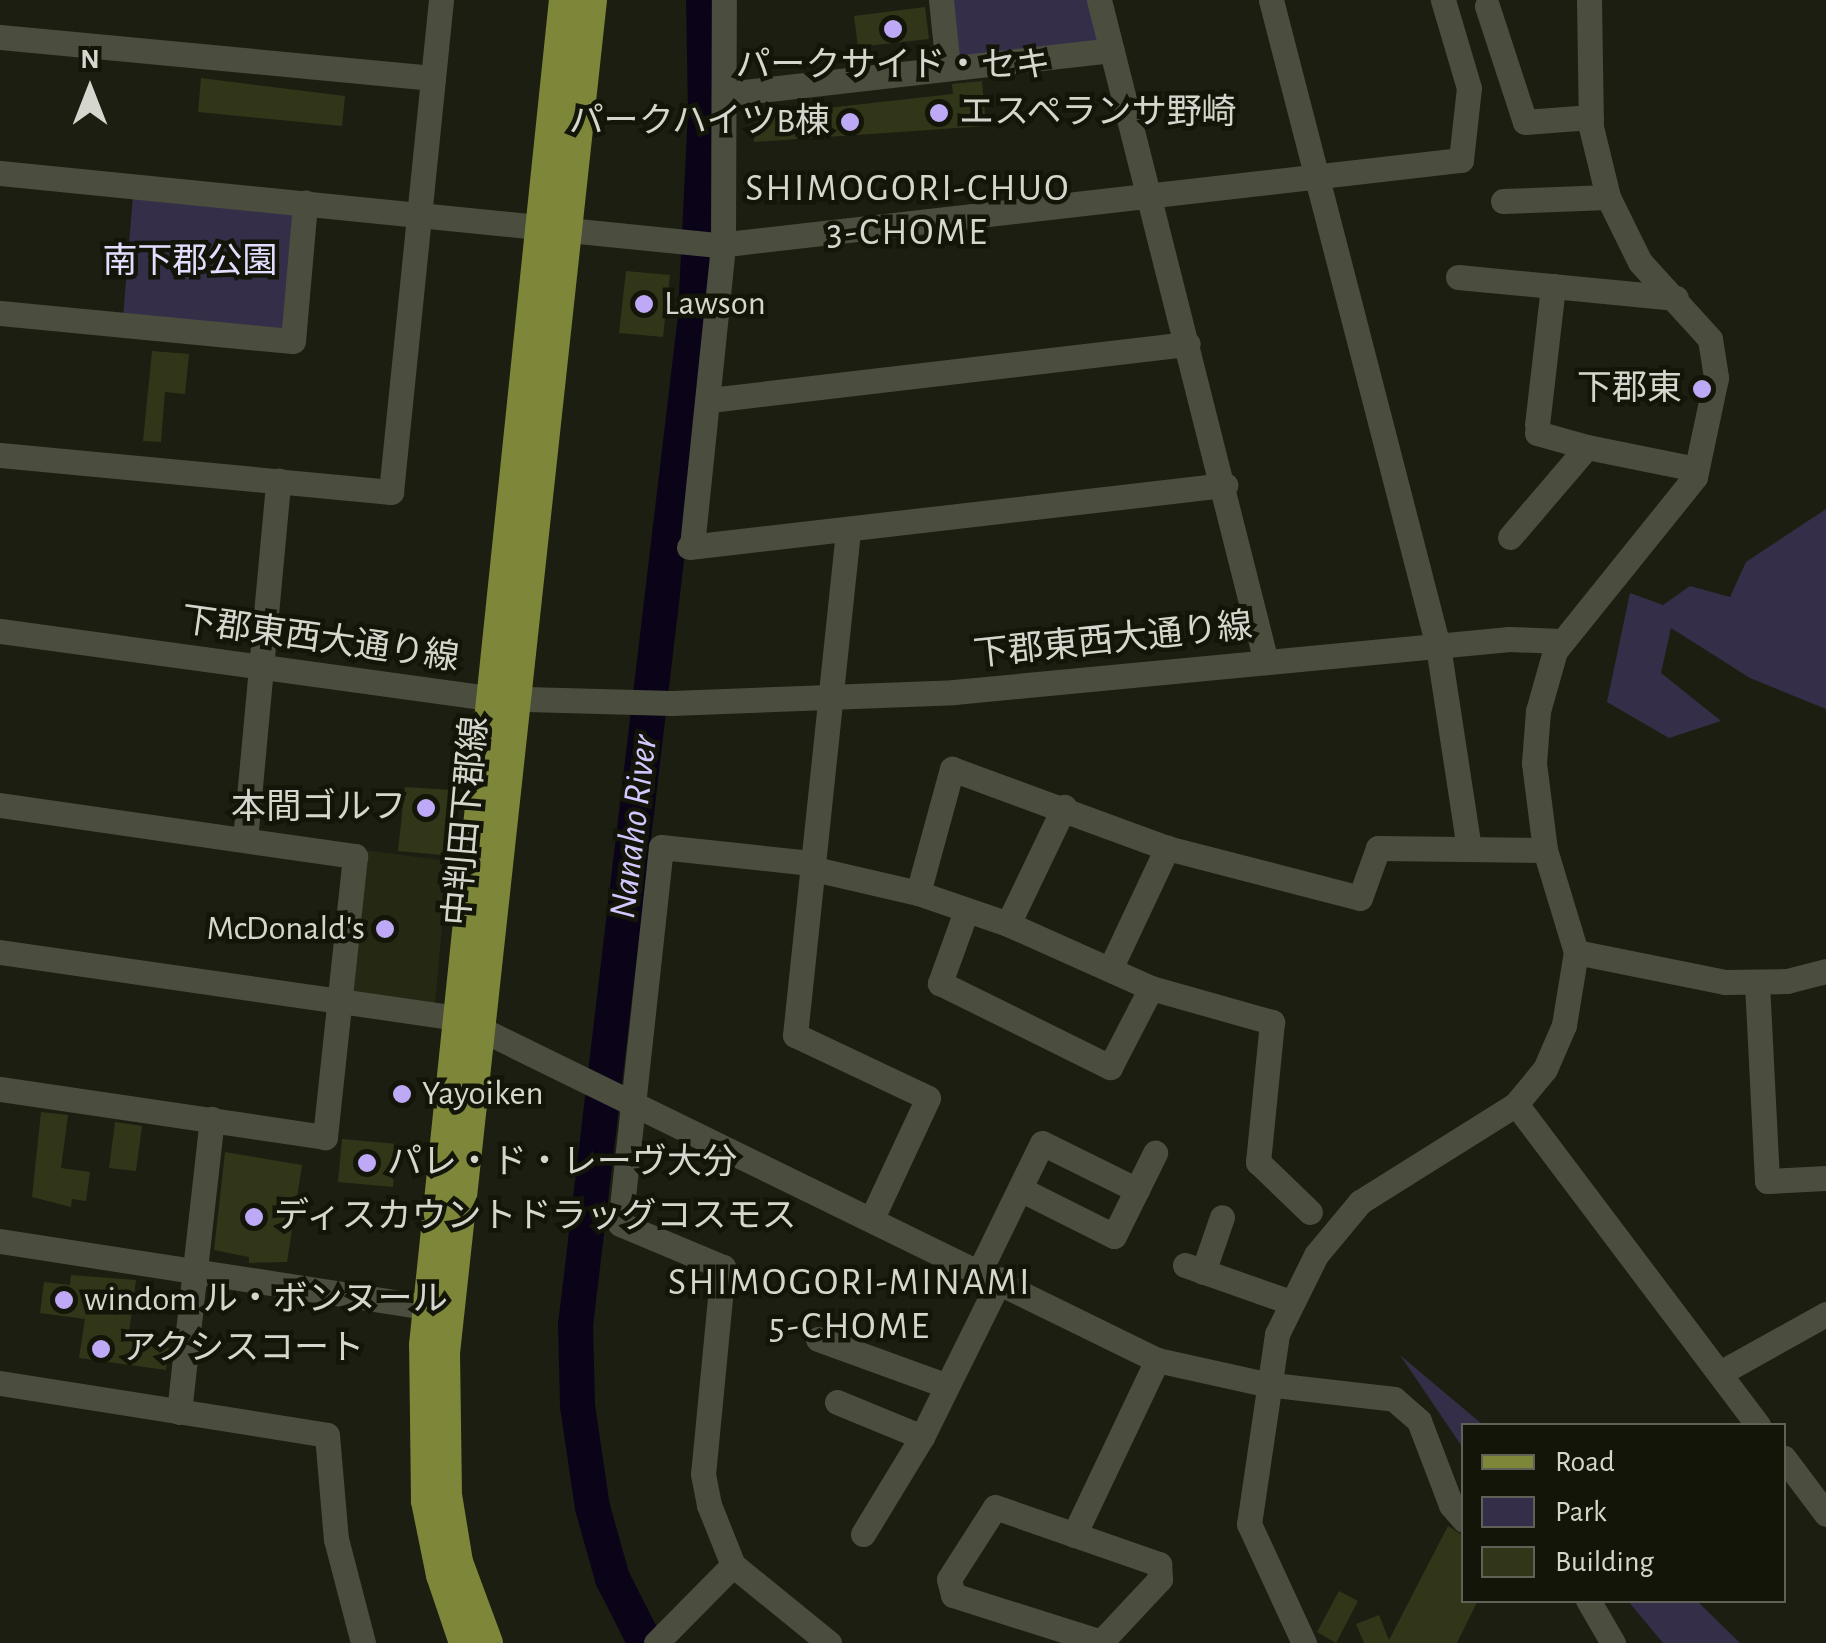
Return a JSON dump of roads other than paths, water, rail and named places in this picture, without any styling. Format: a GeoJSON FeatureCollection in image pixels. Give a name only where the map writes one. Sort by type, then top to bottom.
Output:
{"type":"FeatureCollection","features":[{"type":"Feature","properties":{"kind":"main road","name":"中判田下郡線"},"geometry":{"type":"LineString","coordinates":[[554,228],[564,0]]}},
{"type":"Feature","properties":{"kind":"main road","name":"中判田下郡線"},"geometry":{"type":"LineString","coordinates":[[464,1643],[440,1576],[426,1501],[420,1434],[439,1309],[554,228],[592,0]]}},
{"type":"Feature","properties":{"kind":"main road","name":"中判田下郡線"},"geometry":{"type":"LineString","coordinates":[[439,1309],[447,1496],[458,1562],[488,1643]]}},
{"type":"Feature","properties":{"kind":"street"},"geometry":{"type":"LineString","coordinates":[[0,455],[391,492],[441,0]]}},
{"type":"Feature","properties":{"kind":"street"},"geometry":{"type":"LineString","coordinates":[[724,0],[726,94],[721,245],[710,400],[691,546],[1225,485]]}},
{"type":"Feature","properties":{"kind":"street"},"geometry":{"type":"LineString","coordinates":[[941,0],[948,68]]}},
{"type":"Feature","properties":{"kind":"street"},"geometry":{"type":"LineString","coordinates":[[1098,0],[1225,485],[1266,662]]}},
{"type":"Feature","properties":{"kind":"street"},"geometry":{"type":"LineString","coordinates":[[1272,0],[1438,646],[1470,849]]}},
{"type":"Feature","properties":{"kind":"street"},"geometry":{"type":"LineString","coordinates":[[0,173],[721,245],[1460,160],[1469,88],[1443,0]]}},
{"type":"Feature","properties":{"kind":"street"},"geometry":{"type":"LineString","coordinates":[[1304,1643],[1248,1524],[1265,1384],[1290,1302],[1316,1255],[1360,1202],[1516,1104],[1545,1069],[1564,1025],[1576,952],[1545,850],[1534,763],[1538,711],[1561,640],[1658,530],[1696,469],[1716,378],[1710,339],[1640,262],[1608,196],[1590,118],[1589,0]]}},
{"type":"Feature","properties":{"kind":"street"},"geometry":{"type":"LineString","coordinates":[[1487,6],[1525,122],[1590,118]]}},
{"type":"Feature","properties":{"kind":"street"},"geometry":{"type":"LineString","coordinates":[[0,38],[433,78]]}},
{"type":"Feature","properties":{"kind":"street"},"geometry":{"type":"LineString","coordinates":[[726,94],[1112,50]]}},
{"type":"Feature","properties":{"kind":"street"},"geometry":{"type":"LineString","coordinates":[[1503,201],[1608,196]]}},
{"type":"Feature","properties":{"kind":"street"},"geometry":{"type":"LineString","coordinates":[[0,313],[293,340],[305,203]]}},
{"type":"Feature","properties":{"kind":"street"},"geometry":{"type":"LineString","coordinates":[[1458,276],[1676,298]]}},
{"type":"Feature","properties":{"kind":"street"},"geometry":{"type":"LineString","coordinates":[[1553,286],[1537,429],[1587,447],[1696,469]]}},
{"type":"Feature","properties":{"kind":"street"},"geometry":{"type":"LineString","coordinates":[[710,400],[1188,344]]}},
{"type":"Feature","properties":{"kind":"street"},"geometry":{"type":"LineString","coordinates":[[1510,538],[1587,447]]}},
{"type":"Feature","properties":{"kind":"street"},"geometry":{"type":"LineString","coordinates":[[245,840],[278,481]]}},
{"type":"Feature","properties":{"kind":"street"},"geometry":{"type":"LineString","coordinates":[[848,530],[796,1035],[928,1098],[872,1218]]}},
{"type":"Feature","properties":{"kind":"street","name":"下郡東西大通り線"},"geometry":{"type":"LineString","coordinates":[[0,631],[504,699],[672,704],[830,700],[1438,646],[1561,640]]}},
{"type":"Feature","properties":{"kind":"street"},"geometry":{"type":"LineString","coordinates":[[918,893],[952,769],[1064,806],[1167,848],[1360,898],[1378,848],[1545,850]]}},
{"type":"Feature","properties":{"kind":"street"},"geometry":{"type":"LineString","coordinates":[[0,806],[356,856],[325,1137],[0,1089]]}},
{"type":"Feature","properties":{"kind":"street"},"geometry":{"type":"LineString","coordinates":[[1008,924],[1064,806]]}},
{"type":"Feature","properties":{"kind":"street"},"geometry":{"type":"LineString","coordinates":[[829,1643],[733,1565],[703,1474],[723,1266],[620,1224],[628,1099],[661,847],[811,866],[918,893],[1008,924],[1151,988],[1272,1022],[1258,1162],[1310,1212]]}},
{"type":"Feature","properties":{"kind":"street"},"geometry":{"type":"LineString","coordinates":[[1111,967],[1167,848]]}},
{"type":"Feature","properties":{"kind":"street"},"geometry":{"type":"LineString","coordinates":[[966,911],[940,983],[1110,1067],[1151,988]]}},
{"type":"Feature","properties":{"kind":"street"},"geometry":{"type":"LineString","coordinates":[[0,952],[340,1000],[470,1023],[990,1274],[1158,1360],[1265,1384],[1378,1395],[1404,1405],[1419,1421],[1451,1505],[1461,1517]]}},
{"type":"Feature","properties":{"kind":"street"},"geometry":{"type":"LineString","coordinates":[[1576,952],[1756,983],[1826,971]]}},
{"type":"Feature","properties":{"kind":"street"},"geometry":{"type":"LineString","coordinates":[[1756,983],[1767,1181],[1826,1178]]}},
{"type":"Feature","properties":{"kind":"street"},"geometry":{"type":"LineString","coordinates":[[1516,1104],[1757,1423]]}},
{"type":"Feature","properties":{"kind":"street"},"geometry":{"type":"LineString","coordinates":[[180,1412],[212,1120]]}},
{"type":"Feature","properties":{"kind":"street"},"geometry":{"type":"LineString","coordinates":[[864,1534],[922,1437],[947,1386],[1020,1189],[1042,1144],[1137,1190]]}},
{"type":"Feature","properties":{"kind":"street"},"geometry":{"type":"LineString","coordinates":[[1020,1189],[1114,1236],[1154,1154]]}},
{"type":"Feature","properties":{"kind":"street"},"geometry":{"type":"LineString","coordinates":[[1222,1216],[1194,1268],[1290,1302]]}},
{"type":"Feature","properties":{"kind":"street"},"geometry":{"type":"LineString","coordinates":[[0,1242],[439,1309]]}},
{"type":"Feature","properties":{"kind":"street"},"geometry":{"type":"LineString","coordinates":[[1720,1373],[1826,1314]]}},
{"type":"Feature","properties":{"kind":"street"},"geometry":{"type":"LineString","coordinates":[[818,1339],[947,1386]]}},
{"type":"Feature","properties":{"kind":"street"},"geometry":{"type":"LineString","coordinates":[[1074,1535],[1158,1360]]}},
{"type":"Feature","properties":{"kind":"street"},"geometry":{"type":"LineString","coordinates":[[0,1385],[327,1436],[336,1539],[363,1643]]}},
{"type":"Feature","properties":{"kind":"street"},"geometry":{"type":"LineString","coordinates":[[837,1402],[922,1437]]}},
{"type":"Feature","properties":{"kind":"street"},"geometry":{"type":"LineString","coordinates":[[1786,1461],[1826,1514]]}},
{"type":"Feature","properties":{"kind":"street"},"geometry":{"type":"LineString","coordinates":[[995,1507],[1074,1535],[1159,1564],[1160,1578],[1101,1642],[952,1595],[949,1579],[995,1507]]}},
{"type":"Feature","properties":{"kind":"street"},"geometry":{"type":"LineString","coordinates":[[663,1641],[733,1565]]}},
{"type":"Feature","properties":{"kind":"street"},"geometry":{"type":"LineString","coordinates":[[1590,1603],[1614,1643]]}},
{"type":"Feature","properties":{"kind":"waterway","name":"Nanaho River"},"geometry":{"type":"LineString","coordinates":[[645,1643],[612,1578],[592,1507],[577,1405],[575,1325],[695,315],[705,112],[703,0]]}},
{"type":"Feature","properties":{"kind":"place","name":"パークサイド・セキ"},"geometry":{"type":"Point","coordinates":[893,29]}},
{"type":"Feature","properties":{"kind":"place","name":"エスペランサ野崎"},"geometry":{"type":"Point","coordinates":[939,113]}},
{"type":"Feature","properties":{"kind":"place","name":"パークハイツB棟"},"geometry":{"type":"Point","coordinates":[850,122]}},
{"type":"Feature","properties":{"kind":"place","name":"Lawson"},"geometry":{"type":"Point","coordinates":[644,304]}},
{"type":"Feature","properties":{"kind":"place","name":"下郡東"},"geometry":{"type":"Point","coordinates":[1702,389]}},
{"type":"Feature","properties":{"kind":"place","name":"本間ゴルフ"},"geometry":{"type":"Point","coordinates":[426,808]}},
{"type":"Feature","properties":{"kind":"place","name":"McDonald's"},"geometry":{"type":"Point","coordinates":[385,929]}},
{"type":"Feature","properties":{"kind":"place","name":"Yayoiken"},"geometry":{"type":"Point","coordinates":[402,1094]}},
{"type":"Feature","properties":{"kind":"place","name":"パレ・ド・レーヴ大分"},"geometry":{"type":"Point","coordinates":[367,1163]}},
{"type":"Feature","properties":{"kind":"place","name":"ディスカウントドラッグコスモス"},"geometry":{"type":"Point","coordinates":[254,1217]}},
{"type":"Feature","properties":{"kind":"place","name":"windom ル・ボンヌール"},"geometry":{"type":"Point","coordinates":[64,1300]}},
{"type":"Feature","properties":{"kind":"place","name":"アクシスコート"},"geometry":{"type":"Point","coordinates":[101,1349]}},
{"type":"Feature","properties":{"kind":"district","name":"SHIMOGORI-CHUO 3-CHOME"},"geometry":{"type":"Point","coordinates":[908,212]}},
{"type":"Feature","properties":{"kind":"district","name":"SHIMOGORI-MINAMI 5-CHOME"},"geometry":{"type":"Point","coordinates":[850,1306]}},
{"type":"Feature","properties":{"kind":"park label","name":"南下郡公園"},"geometry":{"type":"Point","coordinates":[190,262]}}]}
